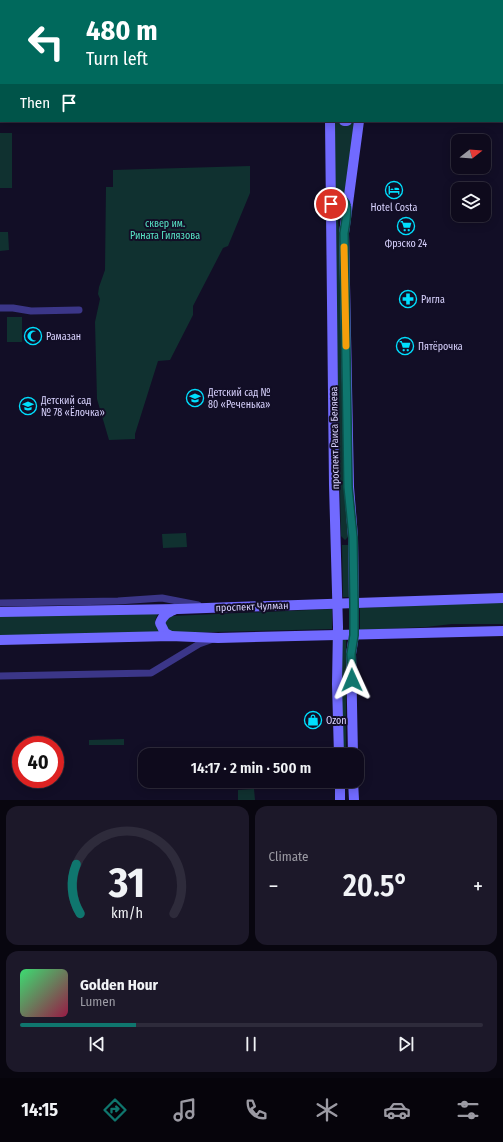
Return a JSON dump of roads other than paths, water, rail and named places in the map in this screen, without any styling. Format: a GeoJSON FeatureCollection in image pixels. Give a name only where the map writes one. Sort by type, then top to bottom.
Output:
{"type":"FeatureCollection","features":[{"type":"Feature","properties":{"kind":"street","name":"проспект Раиса Беляева"},"geometry":{"type":"LineString","coordinates":[[330,122],[338,604],[337,684],[339,748]]}},
{"type":"Feature","properties":{"kind":"street","name":"проспект Раиса Беляева"},"geometry":{"type":"LineString","coordinates":[[353,748],[351,654],[354,635],[353,537],[348,487],[344,233],[360,122]]}},
{"type":"Feature","properties":{"kind":"street"},"geometry":{"type":"LineString","coordinates":[[331,204],[340,199],[343,200],[347,207]]}},
{"type":"Feature","properties":{"kind":"street"},"geometry":{"type":"LineString","coordinates":[[0,308],[13,308],[31,311],[80,310]]}},
{"type":"Feature","properties":{"kind":"street"},"geometry":{"type":"LineString","coordinates":[[336,535],[339,540],[346,542],[353,537]]}},
{"type":"Feature","properties":{"kind":"street"},"geometry":{"type":"LineString","coordinates":[[0,603],[118,601],[162,598],[210,608]]}},
{"type":"Feature","properties":{"kind":"street","name":"проспект Чулман"},"geometry":{"type":"LineString","coordinates":[[0,612],[178,609],[503,598]]}},
{"type":"Feature","properties":{"kind":"street"},"geometry":{"type":"LineString","coordinates":[[171,636],[165,633],[160,623],[162,617],[167,613],[178,609]]}},
{"type":"Feature","properties":{"kind":"street"},"geometry":{"type":"LineString","coordinates":[[0,640],[171,636],[218,638],[503,631]]}},
{"type":"Feature","properties":{"kind":"street"},"geometry":{"type":"LineString","coordinates":[[0,676],[151,673],[199,644],[218,638]]}},
{"type":"Feature","properties":{"kind":"street"},"geometry":{"type":"LineString","coordinates":[[340,788],[340,800]]}},
{"type":"Feature","properties":{"kind":"street"},"geometry":{"type":"LineString","coordinates":[[353,788],[354,800]]}},
{"type":"Feature","properties":{"kind":"place","name":"Hotel Costa"},"geometry":{"type":"Point","coordinates":[394,190]}},
{"type":"Feature","properties":{"kind":"place","name":"Фрэско 24"},"geometry":{"type":"Point","coordinates":[406,226]}},
{"type":"Feature","properties":{"kind":"place","name":"Ригла"},"geometry":{"type":"Point","coordinates":[408,299]}},
{"type":"Feature","properties":{"kind":"place","name":"Рамазан"},"geometry":{"type":"Point","coordinates":[33,336]}},
{"type":"Feature","properties":{"kind":"place","name":"Пятёрочка"},"geometry":{"type":"Point","coordinates":[405,346]}},
{"type":"Feature","properties":{"kind":"place","name":"Детский сад № 80 «Реченька»"},"geometry":{"type":"Point","coordinates":[195,398]}},
{"type":"Feature","properties":{"kind":"place","name":"Детский сад № 78 «Ёлочка»"},"geometry":{"type":"Point","coordinates":[28,406]}},
{"type":"Feature","properties":{"kind":"place","name":"Ozon"},"geometry":{"type":"Point","coordinates":[313,720]}},
{"type":"Feature","properties":{"kind":"park label","name":"сквер им. Рината Гилязова"},"geometry":{"type":"Point","coordinates":[165,228]}}]}
